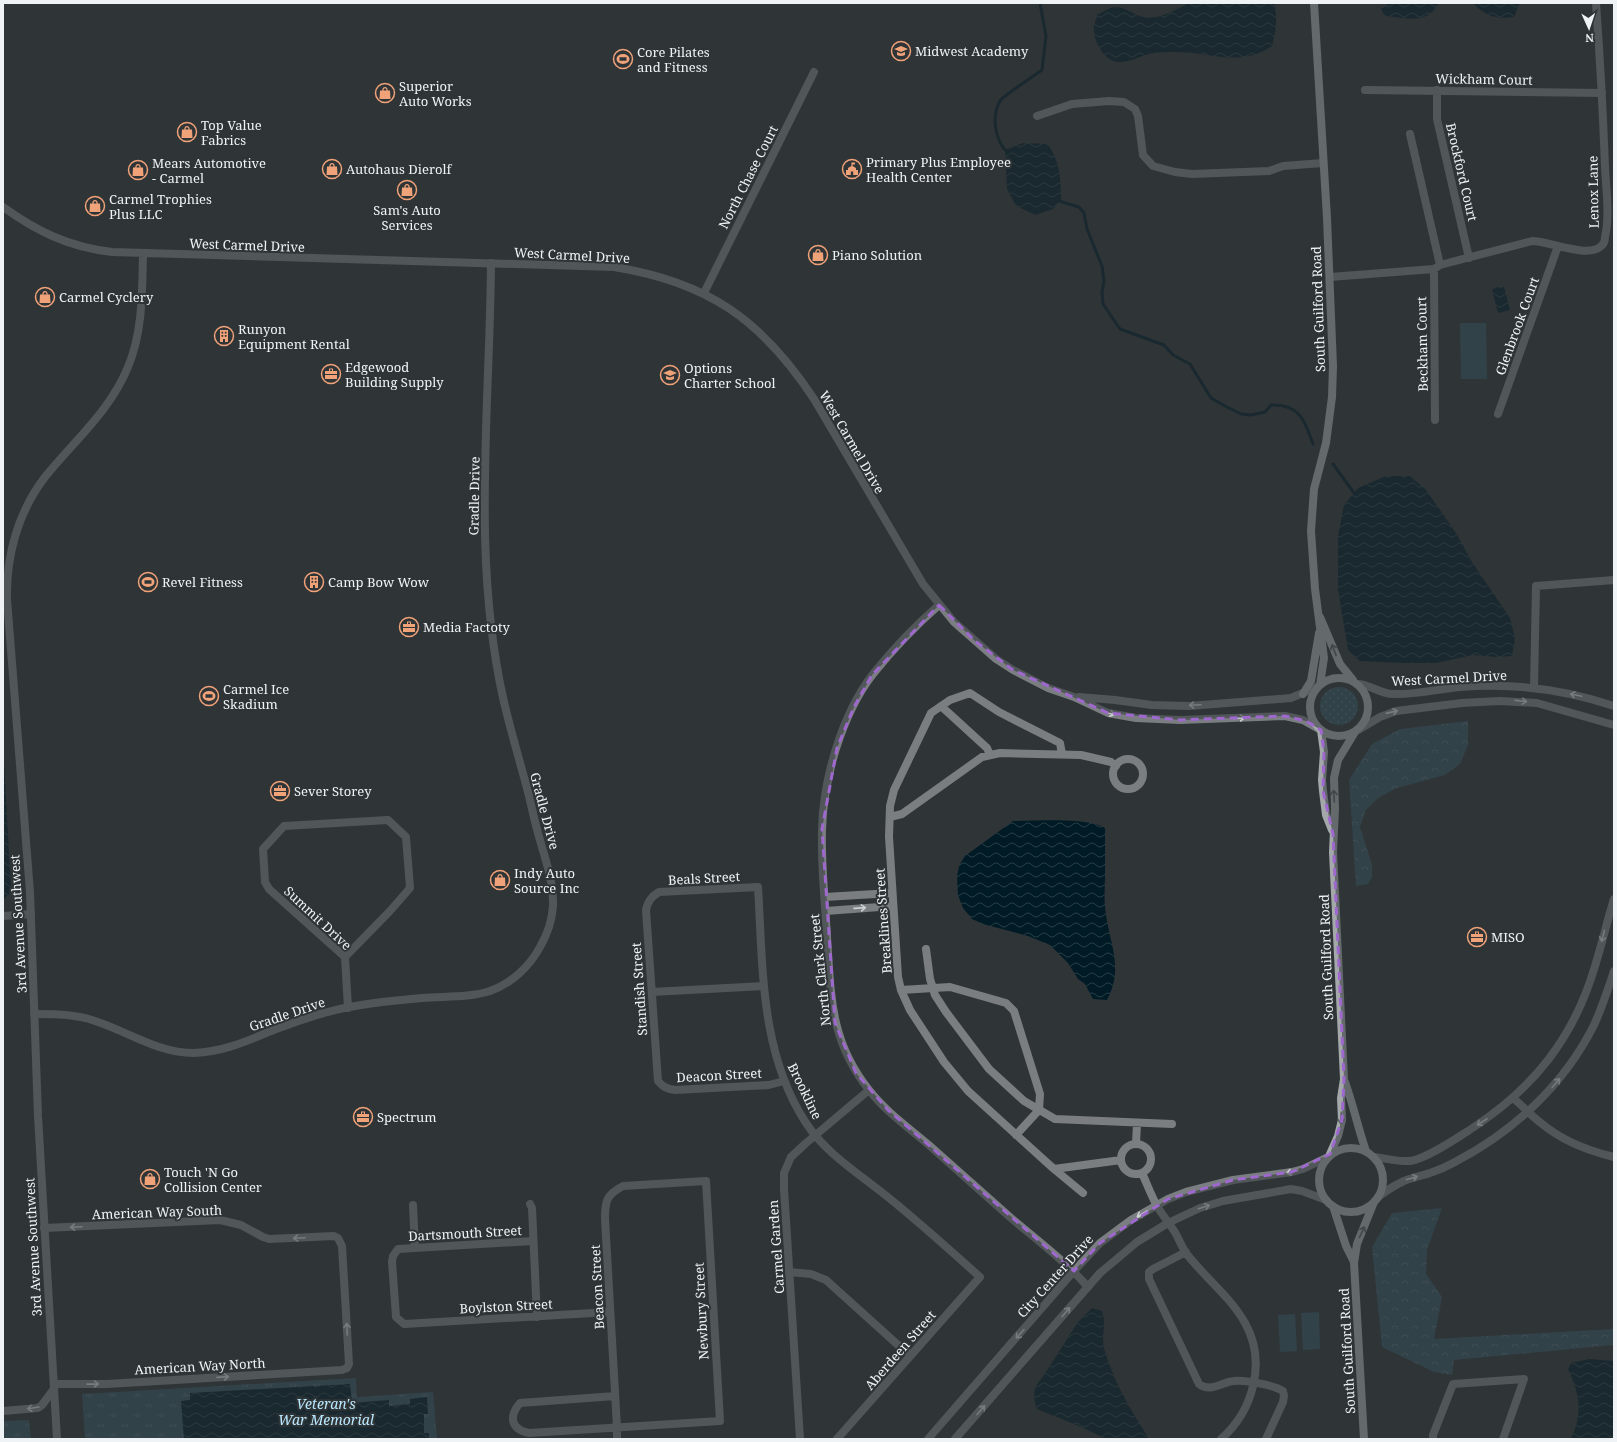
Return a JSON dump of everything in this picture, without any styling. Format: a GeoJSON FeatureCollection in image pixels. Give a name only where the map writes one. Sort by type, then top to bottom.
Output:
{"type":"FeatureCollection","features":[{"type":"Feature","properties":{"kind":"main road","name":"South Guilford Road"},"geometry":{"type":"LineString","coordinates":[[1314,3],[1330,278],[1333,366],[1332,397],[1326,444],[1314,489],[1311,531],[1319,631],[1324,658],[1319,686]]}},
{"type":"Feature","properties":{"kind":"main road","name":"South Guilford Road"},"geometry":{"type":"LineString","coordinates":[[1318,612],[1340,664],[1356,683]]}},
{"type":"Feature","properties":{"kind":"main road"},"geometry":{"type":"LineString","coordinates":[[1303,694],[1311,680],[1319,631]]}},
{"type":"Feature","properties":{"kind":"main road"},"geometry":{"type":"LineString","coordinates":[[1337,678],[1346,678],[1356,683],[1364,691],[1369,705],[1366,719],[1356,731],[1344,736],[1336,736],[1320,729],[1312,717],[1310,708],[1312,695],[1319,686],[1329,680],[1337,678]]}},
{"type":"Feature","properties":{"kind":"main road","name":"South Guilford Road"},"geometry":{"type":"LineString","coordinates":[[1320,729],[1324,752],[1322,780],[1323,791],[1326,815],[1333,834]]}},
{"type":"Feature","properties":{"kind":"main road","name":"South Guilford Road"},"geometry":{"type":"LineString","coordinates":[[1329,1156],[1338,1136],[1342,1120],[1344,1079],[1333,834],[1335,769],[1338,760],[1356,731]]}},
{"type":"Feature","properties":{"kind":"main road","name":"South Guilford Road"},"geometry":{"type":"LineString","coordinates":[[1344,1079],[1366,1151]]}},
{"type":"Feature","properties":{"kind":"main road"},"geometry":{"type":"LineString","coordinates":[[1347,1147],[1360,1148],[1366,1151],[1378,1162],[1383,1173],[1383,1186],[1376,1200],[1364,1210],[1357,1211],[1345,1211],[1333,1206],[1326,1200],[1320,1188],[1319,1175],[1324,1162],[1336,1151],[1347,1147]]}},
{"type":"Feature","properties":{"kind":"main road","name":"South Guilford Road"},"geometry":{"type":"LineString","coordinates":[[1364,1439],[1354,1263],[1357,1244],[1376,1200]]}},
{"type":"Feature","properties":{"kind":"main road","name":"South Guilford Road"},"geometry":{"type":"LineString","coordinates":[[1333,1206],[1346,1246],[1354,1263]]}},
{"type":"Feature","properties":{"kind":"street","name":"Lenox Lane"},"geometry":{"type":"LineString","coordinates":[[1330,278],[1437,267],[1532,242],[1542,241],[1583,251],[1594,251],[1603,244],[1605,238],[1606,211],[1602,93],[1596,3]]}},
{"type":"Feature","properties":{"kind":"street","name":"North Chase Court"},"geometry":{"type":"LineString","coordinates":[[704,293],[814,72]]}},
{"type":"Feature","properties":{"kind":"street","name":"Wickham Court"},"geometry":{"type":"LineString","coordinates":[[1365,90],[1602,93]]}},
{"type":"Feature","properties":{"kind":"street","name":"Brockford Court"},"geometry":{"type":"LineString","coordinates":[[1437,90],[1437,119],[1468,258]]}},
{"type":"Feature","properties":{"kind":"street"},"geometry":{"type":"LineString","coordinates":[[1037,116],[1072,104],[1109,101],[1124,102],[1135,109],[1138,116],[1143,155],[1152,166],[1175,172],[1192,174],[1269,171],[1283,166],[1323,162]]}},
{"type":"Feature","properties":{"kind":"street"},"geometry":{"type":"LineString","coordinates":[[1410,134],[1437,267]]}},
{"type":"Feature","properties":{"kind":"street","name":"West Carmel Drive"},"geometry":{"type":"LineString","coordinates":[[3,207],[35,228],[69,243],[97,250],[143,254],[614,267],[671,280],[704,293],[730,308],[753,326],[774,346],[794,370],[814,399],[923,584],[954,622],[996,658],[1048,688],[1074,696],[1108,713],[1136,718],[1206,720],[1285,716],[1303,720],[1320,729]]}},
{"type":"Feature","properties":{"kind":"street","name":"Glenbrook Court"},"geometry":{"type":"LineString","coordinates":[[1498,414],[1558,246]]}},
{"type":"Feature","properties":{"kind":"street","name":"3rd Avenue Southwest"},"geometry":{"type":"LineString","coordinates":[[57,1439],[44,1228],[31,914],[7,599],[7,577],[10,556],[18,527],[36,490],[100,414],[118,389],[128,367],[139,331],[143,254]]}},
{"type":"Feature","properties":{"kind":"street","name":"Gradle Drive"},"geometry":{"type":"LineString","coordinates":[[34,1014],[54,1014],[82,1017],[158,1047],[192,1053],[211,1052],[228,1048],[310,1017],[348,1008],[382,1002],[467,995],[493,990],[525,968],[534,958],[547,934],[551,920],[553,906],[552,889],[549,871],[504,702],[488,604],[485,506],[491,263]]}},
{"type":"Feature","properties":{"kind":"street","name":"Beckham Court"},"geometry":{"type":"LineString","coordinates":[[1435,420],[1437,267]]}},
{"type":"Feature","properties":{"kind":"street"},"geometry":{"type":"LineString","coordinates":[[1534,688],[1536,586],[1614,580]]}},
{"type":"Feature","properties":{"kind":"street","name":"North Clark Street"},"geometry":{"type":"LineString","coordinates":[[939,605],[900,643],[872,676],[854,707],[832,762],[824,804],[822,829],[825,897],[835,1023],[846,1055],[856,1072],[869,1090],[888,1110],[1074,1271],[1088,1287]]}},
{"type":"Feature","properties":{"kind":"street","name":"West Carmel Drive"},"geometry":{"type":"LineString","coordinates":[[1356,683],[1363,684],[1384,693],[1393,694],[1464,687],[1494,686],[1534,688],[1579,696],[1614,706]]}},
{"type":"Feature","properties":{"kind":"street","name":"West Carmel Drive"},"geometry":{"type":"LineString","coordinates":[[1074,696],[1171,706],[1283,700],[1303,694],[1319,686]]}},
{"type":"Feature","properties":{"kind":"street","name":"Breaklines Street"},"geometry":{"type":"LineString","coordinates":[[1062,754],[1060,744],[999,712],[970,693],[950,700],[931,714],[894,790],[890,806],[889,837],[898,977],[901,990],[910,1010],[944,1062],[968,1091],[1054,1169],[1083,1193]]}},
{"type":"Feature","properties":{"kind":"street","name":"West Carmel Drive"},"geometry":{"type":"LineString","coordinates":[[1356,731],[1380,717],[1396,711],[1500,700],[1544,705],[1614,725]]}},
{"type":"Feature","properties":{"kind":"street"},"geometry":{"type":"LineString","coordinates":[[941,706],[987,748],[990,755]]}},
{"type":"Feature","properties":{"kind":"street"},"geometry":{"type":"LineString","coordinates":[[890,817],[902,814],[982,757],[990,755],[1000,753],[1080,755],[1110,762],[1116,766]]}},
{"type":"Feature","properties":{"kind":"street","name":"Summit Drive"},"geometry":{"type":"LineString","coordinates":[[345,957],[410,888],[406,837],[388,820],[284,826],[263,849],[265,882],[269,889],[345,957],[348,1008]]}},
{"type":"Feature","properties":{"kind":"street","name":"Beals Street"},"geometry":{"type":"LineString","coordinates":[[652,896],[659,892],[758,887]]}},
{"type":"Feature","properties":{"kind":"street","name":"Brookline"},"geometry":{"type":"LineString","coordinates":[[758,887],[764,986],[769,1031],[784,1081],[806,1124],[825,1146],[890,1199],[980,1277]]}},
{"type":"Feature","properties":{"kind":"street"},"geometry":{"type":"LineString","coordinates":[[825,897],[892,893]]}},
{"type":"Feature","properties":{"kind":"street","name":"Standish Street"},"geometry":{"type":"LineString","coordinates":[[652,896],[648,902],[646,910],[658,1081]]}},
{"type":"Feature","properties":{"kind":"street"},"geometry":{"type":"LineString","coordinates":[[1374,1157],[1402,1161],[1420,1159],[1484,1121],[1514,1098],[1530,1083],[1560,1045],[1576,1015],[1595,967],[1614,899]]}},
{"type":"Feature","properties":{"kind":"street"},"geometry":{"type":"LineString","coordinates":[[826,911],[893,906]]}},
{"type":"Feature","properties":{"kind":"street"},"geometry":{"type":"LineString","coordinates":[[3,916],[31,914]]}},
{"type":"Feature","properties":{"kind":"street"},"geometry":{"type":"LineString","coordinates":[[926,949],[930,979],[935,995],[989,1069],[1024,1101],[1055,1120],[1172,1124]]}},
{"type":"Feature","properties":{"kind":"street"},"geometry":{"type":"LineString","coordinates":[[1376,1200],[1405,1180],[1431,1173],[1454,1163],[1479,1148],[1529,1112],[1562,1076],[1583,1045],[1594,1025],[1614,971]]}},
{"type":"Feature","properties":{"kind":"street"},"geometry":{"type":"LineString","coordinates":[[652,992],[764,986]]}},
{"type":"Feature","properties":{"kind":"street"},"geometry":{"type":"LineString","coordinates":[[901,990],[950,987],[1006,1003],[1014,1011],[1040,1094],[1039,1110],[1016,1135]]}},
{"type":"Feature","properties":{"kind":"street","name":"Deacon Street"},"geometry":{"type":"LineString","coordinates":[[658,1081],[668,1089],[675,1090],[769,1085],[784,1081]]}},
{"type":"Feature","properties":{"kind":"street","name":"Carmel Garden"},"geometry":{"type":"LineString","coordinates":[[800,1439],[784,1173],[792,1157],[805,1144],[869,1090]]}},
{"type":"Feature","properties":{"kind":"street"},"geometry":{"type":"LineString","coordinates":[[1514,1098],[1541,1124],[1586,1149],[1614,1157]]}},
{"type":"Feature","properties":{"kind":"street"},"geometry":{"type":"LineString","coordinates":[[1136,1144],[1137,1123]]}},
{"type":"Feature","properties":{"kind":"street"},"geometry":{"type":"LineString","coordinates":[[1136,1144],[1147,1150],[1150,1158],[1148,1167],[1142,1173],[1130,1173],[1123,1168],[1121,1160],[1122,1152],[1136,1144]]}},
{"type":"Feature","properties":{"kind":"street","name":"City Center Drive"},"geometry":{"type":"LineString","coordinates":[[928,1439],[1074,1271],[1100,1243],[1131,1220],[1157,1205],[1186,1192],[1233,1180],[1292,1172],[1302,1169],[1329,1156]]}},
{"type":"Feature","properties":{"kind":"street"},"geometry":{"type":"LineString","coordinates":[[1054,1169],[1121,1160]]}},
{"type":"Feature","properties":{"kind":"street"},"geometry":{"type":"LineString","coordinates":[[1142,1173],[1157,1205],[1186,1252],[1223,1294],[1245,1323],[1254,1352],[1254,1384],[1248,1402],[1239,1420],[1221,1439]]}},
{"type":"Feature","properties":{"kind":"street","name":"Newbury Street"},"geometry":{"type":"LineString","coordinates":[[617,1427],[720,1421],[706,1181],[623,1186]]}},
{"type":"Feature","properties":{"kind":"street","name":"Beacon Street"},"geometry":{"type":"LineString","coordinates":[[617,1439],[605,1207],[607,1198],[614,1191],[623,1186]]}},
{"type":"Feature","properties":{"kind":"street"},"geometry":{"type":"LineString","coordinates":[[955,1439],[1100,1274],[1137,1242],[1189,1212],[1223,1201],[1291,1189],[1302,1191],[1326,1200]]}},
{"type":"Feature","properties":{"kind":"street"},"geometry":{"type":"LineString","coordinates":[[530,1204],[537,1317]]}},
{"type":"Feature","properties":{"kind":"street"},"geometry":{"type":"LineString","coordinates":[[413,1205],[415,1248]]}},
{"type":"Feature","properties":{"kind":"street","name":"American Way South"},"geometry":{"type":"LineString","coordinates":[[44,1228],[211,1219],[234,1222],[263,1237],[271,1239],[328,1236],[338,1238],[342,1246],[347,1368]]}},
{"type":"Feature","properties":{"kind":"street","name":"Dartsmouth Street"},"geometry":{"type":"LineString","coordinates":[[404,1324],[396,1317],[392,1262],[393,1256],[398,1249],[533,1241]]}},
{"type":"Feature","properties":{"kind":"street"},"geometry":{"type":"LineString","coordinates":[[1186,1252],[1153,1269],[1148,1276],[1199,1384],[1207,1388],[1213,1388],[1236,1381],[1268,1386],[1283,1391],[1284,1396],[1271,1431],[1266,1439]]}},
{"type":"Feature","properties":{"kind":"street"},"geometry":{"type":"LineString","coordinates":[[789,1272],[811,1274],[826,1280],[911,1355]]}},
{"type":"Feature","properties":{"kind":"street","name":"Aberdeen Street"},"geometry":{"type":"LineString","coordinates":[[837,1439],[980,1277]]}},
{"type":"Feature","properties":{"kind":"street","name":"Boylston Street"},"geometry":{"type":"LineString","coordinates":[[404,1324],[610,1312]]}},
{"type":"Feature","properties":{"kind":"street","name":"American Way North"},"geometry":{"type":"LineString","coordinates":[[54,1387],[342,1370],[347,1368]]}},
{"type":"Feature","properties":{"kind":"street"},"geometry":{"type":"LineString","coordinates":[[1433,1439],[1433,1435],[1453,1384],[1524,1379],[1503,1439]]}},
{"type":"Feature","properties":{"kind":"street"},"geometry":{"type":"LineString","coordinates":[[3,1411],[38,1408],[42,1405],[54,1387]]}},
{"type":"Feature","properties":{"kind":"street"},"geometry":{"type":"LineString","coordinates":[[615,1396],[520,1403],[513,1412],[512,1420],[515,1427],[521,1432],[529,1433],[617,1427]]}},
{"type":"Feature","properties":{"kind":"highlighted area"},"geometry":{"type":"Polygon","coordinates":[[[939,605],[975,641],[1013,670],[1108,713],[1180,720],[1285,716],[1306,721],[1321,730],[1324,752],[1323,791],[1333,834],[1344,1079],[1342,1120],[1330,1154],[1292,1172],[1233,1180],[1168,1199],[1100,1243],[1074,1271],[888,1110],[856,1073],[835,1023],[822,829],[837,748],[854,707],[872,675],[939,605]]]}},
{"type":"Feature","properties":{"kind":"green space"},"geometry":{"type":"Polygon","coordinates":[[[1460,323],[1486,323],[1487,379],[1461,379],[1460,323]]]}},
{"type":"Feature","properties":{"kind":"green space"},"geometry":{"type":"Polygon","coordinates":[[[1339,687],[1349,690],[1355,696],[1358,706],[1355,716],[1349,722],[1339,725],[1329,722],[1323,716],[1320,706],[1323,696],[1329,690],[1339,687]]]}},
{"type":"Feature","properties":{"kind":"green space"},"geometry":{"type":"Polygon","coordinates":[[[1468,721],[1468,745],[1460,764],[1445,775],[1397,788],[1378,798],[1366,810],[1360,827],[1372,865],[1372,877],[1368,884],[1356,886],[1349,780],[1372,744],[1400,729],[1468,721]]]}},
{"type":"Feature","properties":{"kind":"green space"},"geometry":{"type":"Polygon","coordinates":[[[1442,1208],[1427,1250],[1426,1274],[1442,1297],[1434,1339],[1613,1329],[1614,1345],[1454,1360],[1452,1375],[1434,1372],[1382,1347],[1372,1247],[1392,1213],[1442,1208]]]}},
{"type":"Feature","properties":{"kind":"green space"},"geometry":{"type":"Polygon","coordinates":[[[1319,1312],[1320,1349],[1303,1350],[1301,1313],[1319,1312]]]}},
{"type":"Feature","properties":{"kind":"green space"},"geometry":{"type":"Polygon","coordinates":[[[1295,1314],[1297,1351],[1280,1352],[1278,1315],[1295,1314]]]}},
{"type":"Feature","properties":{"kind":"green space","name":"Veteran's War Memorial"},"geometry":{"type":"Polygon","coordinates":[[[356,1378],[357,1397],[433,1392],[437,1439],[85,1439],[82,1394],[356,1378]]]}},
{"type":"Feature","properties":{"kind":"green space"},"geometry":{"type":"Polygon","coordinates":[[[29,1420],[31,1439],[3,1439],[3,1421],[29,1420]]]}},
{"type":"Feature","properties":{"kind":"water"},"geometry":{"type":"Polygon","coordinates":[[[1189,3],[1274,3],[1276,24],[1272,46],[1257,54],[1232,58],[1168,52],[1155,53],[1133,60],[1116,62],[1107,58],[1098,45],[1094,35],[1094,26],[1097,14],[1111,8],[1117,7],[1126,9],[1140,16],[1152,17],[1172,12],[1189,3]]]}},
{"type":"Feature","properties":{"kind":"water"},"geometry":{"type":"Polygon","coordinates":[[[1390,3],[1439,3],[1432,12],[1426,16],[1408,19],[1385,16],[1381,9],[1390,3]]]}},
{"type":"Feature","properties":{"kind":"water"},"geometry":{"type":"Polygon","coordinates":[[[1473,3],[1520,3],[1514,17],[1502,18],[1487,14],[1473,3]]]}},
{"type":"Feature","properties":{"kind":"water"},"geometry":{"type":"Polygon","coordinates":[[[1023,143],[1048,144],[1055,157],[1059,171],[1061,200],[1053,209],[1036,215],[1016,206],[1007,189],[1005,150],[1023,143]]]}},
{"type":"Feature","properties":{"kind":"water"},"geometry":{"type":"Polygon","coordinates":[[[1499,286],[1500,288],[1504,287],[1510,310],[1498,313],[1492,290],[1499,286]]]}},
{"type":"Feature","properties":{"kind":"water"},"geometry":{"type":"Polygon","coordinates":[[[1386,476],[1410,476],[1426,490],[1456,533],[1472,562],[1510,618],[1515,638],[1512,656],[1496,657],[1473,655],[1436,663],[1403,663],[1360,661],[1348,650],[1338,589],[1338,536],[1344,505],[1358,488],[1386,476]]]}},
{"type":"Feature","properties":{"kind":"water"},"geometry":{"type":"Polygon","coordinates":[[[3,742],[11,888],[10,893],[3,900],[3,742]]]}},
{"type":"Feature","properties":{"kind":"water"},"geometry":{"type":"Polygon","coordinates":[[[1013,821],[1074,821],[1086,822],[1105,828],[1105,903],[1115,965],[1115,976],[1107,1000],[1093,999],[1085,984],[1078,979],[1068,963],[1050,945],[1028,936],[983,924],[972,919],[963,908],[958,895],[957,877],[959,866],[965,856],[1013,821]]]}},
{"type":"Feature","properties":{"kind":"water"},"geometry":{"type":"Polygon","coordinates":[[[1092,1308],[1102,1311],[1104,1320],[1103,1343],[1112,1372],[1123,1395],[1149,1439],[1106,1439],[1037,1409],[1034,1400],[1034,1392],[1039,1381],[1078,1322],[1092,1308]]]}},
{"type":"Feature","properties":{"kind":"water"},"geometry":{"type":"Polygon","coordinates":[[[1589,1359],[1614,1361],[1614,1439],[1571,1439],[1577,1420],[1578,1404],[1575,1387],[1568,1369],[1571,1363],[1589,1359]]]}},
{"type":"Feature","properties":{"kind":"water","name":"Veteran's War Memorial"},"geometry":{"type":"Polygon","coordinates":[[[350,1384],[352,1403],[389,1400],[389,1406],[410,1404],[410,1399],[427,1397],[428,1414],[424,1414],[424,1433],[429,1433],[429,1439],[184,1439],[181,1401],[190,1400],[190,1393],[350,1384]]]}},
{"type":"Feature","properties":{"kind":"waterway"},"geometry":{"type":"LineString","coordinates":[[1008,153],[997,135],[995,121],[997,107],[1002,98],[1042,70],[1046,36],[1040,3]]}},
{"type":"Feature","properties":{"kind":"waterway"},"geometry":{"type":"LineString","coordinates":[[1057,199],[1079,207],[1084,213],[1087,229],[1102,266],[1104,281],[1102,292],[1103,304],[1120,329],[1164,345],[1173,355],[1190,364],[1211,398],[1241,414],[1251,415],[1265,412],[1271,405],[1289,407],[1304,421],[1313,444]]}},
{"type":"Feature","properties":{"kind":"waterway"},"geometry":{"type":"LineString","coordinates":[[1333,464],[1354,493]]}},
{"type":"Feature","properties":{"kind":"place","name":"Midwest Academy"},"geometry":{"type":"Point","coordinates":[901,51]}},
{"type":"Feature","properties":{"kind":"place","name":"Core Pilates and Fitness"},"geometry":{"type":"Point","coordinates":[623,59]}},
{"type":"Feature","properties":{"kind":"place","name":"Superior Auto Works"},"geometry":{"type":"Point","coordinates":[385,93]}},
{"type":"Feature","properties":{"kind":"place","name":"Top Value Fabrics"},"geometry":{"type":"Point","coordinates":[187,132]}},
{"type":"Feature","properties":{"kind":"place","name":"Autohaus Dierolf"},"geometry":{"type":"Point","coordinates":[332,169]}},
{"type":"Feature","properties":{"kind":"place","name":"Primary Plus Employee Health Center"},"geometry":{"type":"Point","coordinates":[852,169]}},
{"type":"Feature","properties":{"kind":"place","name":"Mears Automotive - Carmel"},"geometry":{"type":"Point","coordinates":[138,170]}},
{"type":"Feature","properties":{"kind":"place","name":"Sam's Auto Services"},"geometry":{"type":"Point","coordinates":[407,190]}},
{"type":"Feature","properties":{"kind":"place","name":"Carmel Trophies Plus LLC"},"geometry":{"type":"Point","coordinates":[95,206]}},
{"type":"Feature","properties":{"kind":"place","name":"Piano Solution"},"geometry":{"type":"Point","coordinates":[818,255]}},
{"type":"Feature","properties":{"kind":"place","name":"Carmel Cyclery"},"geometry":{"type":"Point","coordinates":[45,297]}},
{"type":"Feature","properties":{"kind":"place","name":"Runyon Equipment Rental"},"geometry":{"type":"Point","coordinates":[224,336]}},
{"type":"Feature","properties":{"kind":"place","name":"Edgewood Building Supply"},"geometry":{"type":"Point","coordinates":[331,374]}},
{"type":"Feature","properties":{"kind":"place","name":"Options Charter School"},"geometry":{"type":"Point","coordinates":[670,375]}},
{"type":"Feature","properties":{"kind":"place","name":"Revel Fitness"},"geometry":{"type":"Point","coordinates":[148,582]}},
{"type":"Feature","properties":{"kind":"place","name":"Camp Bow Wow"},"geometry":{"type":"Point","coordinates":[314,582]}},
{"type":"Feature","properties":{"kind":"place","name":"Media Factoty"},"geometry":{"type":"Point","coordinates":[409,627]}},
{"type":"Feature","properties":{"kind":"place","name":"Carmel Ice Skadium"},"geometry":{"type":"Point","coordinates":[209,696]}},
{"type":"Feature","properties":{"kind":"place","name":"Sever Storey"},"geometry":{"type":"Point","coordinates":[280,791]}},
{"type":"Feature","properties":{"kind":"place","name":"Indy Auto Source Inc"},"geometry":{"type":"Point","coordinates":[500,880]}},
{"type":"Feature","properties":{"kind":"place","name":"MISO"},"geometry":{"type":"Point","coordinates":[1477,937]}},
{"type":"Feature","properties":{"kind":"place","name":"Spectrum"},"geometry":{"type":"Point","coordinates":[363,1117]}},
{"type":"Feature","properties":{"kind":"place","name":"Touch 'N Go Collision Center"},"geometry":{"type":"Point","coordinates":[150,1179]}}]}
